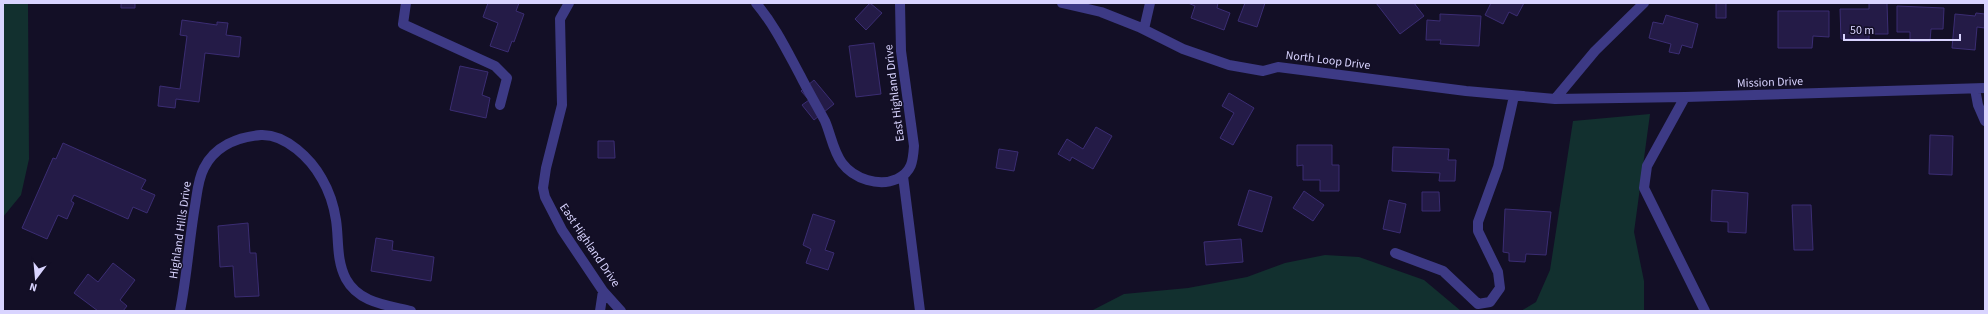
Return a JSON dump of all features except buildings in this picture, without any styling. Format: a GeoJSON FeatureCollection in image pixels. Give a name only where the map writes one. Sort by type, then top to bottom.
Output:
{"type":"FeatureCollection","features":[{"type":"Feature","properties":{"kind":"street"},"geometry":{"type":"LineString","coordinates":[[406,3],[403,24],[495,66],[507,78],[500,105]]}},
{"type":"Feature","properties":{"kind":"street","name":"East Highland Drive"},"geometry":{"type":"LineString","coordinates":[[569,3],[560,20],[562,105],[543,188],[548,206],[603,291],[621,311]]}},
{"type":"Feature","properties":{"kind":"street"},"geometry":{"type":"LineString","coordinates":[[756,3],[775,29],[825,122],[837,155],[842,163],[850,171],[863,179],[878,182],[894,180],[903,176],[920,311]]}},
{"type":"Feature","properties":{"kind":"street","name":"East Highland Drive"},"geometry":{"type":"LineString","coordinates":[[900,3],[901,58],[914,146],[912,166],[903,176]]}},
{"type":"Feature","properties":{"kind":"street","name":"North Loop Drive"},"geometry":{"type":"LineString","coordinates":[[1062,3],[1101,12],[1144,29],[1183,49],[1229,65],[1250,70],[1263,71],[1278,67],[1514,96],[1555,98]]}},
{"type":"Feature","properties":{"kind":"street"},"geometry":{"type":"LineString","coordinates":[[1144,29],[1150,3]]}},
{"type":"Feature","properties":{"kind":"street"},"geometry":{"type":"LineString","coordinates":[[1555,98],[1594,50],[1644,3]]}},
{"type":"Feature","properties":{"kind":"street"},"geometry":{"type":"LineString","coordinates":[[1980,88],[1978,105],[1985,121]]}},
{"type":"Feature","properties":{"kind":"street","name":"Mission Drive"},"geometry":{"type":"LineString","coordinates":[[1555,98],[1685,97],[1980,88]]}},
{"type":"Feature","properties":{"kind":"street"},"geometry":{"type":"LineString","coordinates":[[1395,253],[1443,271],[1478,304],[1490,302],[1500,288],[1498,272],[1478,231],[1478,222],[1498,167],[1514,96]]}},
{"type":"Feature","properties":{"kind":"street"},"geometry":{"type":"LineString","coordinates":[[1685,97],[1647,166],[1644,188],[1705,311]]}},
{"type":"Feature","properties":{"kind":"street","name":"Highland Hills Drive"},"geometry":{"type":"LineString","coordinates":[[180,311],[186,278],[195,204],[203,168],[214,154],[224,145],[250,136],[267,135],[280,139],[305,157],[322,179],[336,220],[338,249],[346,279],[360,295],[369,301],[411,311]]}},
{"type":"Feature","properties":{"kind":"street"},"geometry":{"type":"LineString","coordinates":[[600,311],[603,291]]}},
{"type":"Feature","properties":{"kind":"green space"},"geometry":{"type":"Polygon","coordinates":[[[3,3],[28,3],[29,159],[21,195],[3,217],[3,3]]]}},
{"type":"Feature","properties":{"kind":"green space"},"geometry":{"type":"Polygon","coordinates":[[[1650,114],[1634,232],[1644,281],[1644,311],[1521,311],[1536,302],[1550,270],[1573,121],[1650,114]]]}},
{"type":"Feature","properties":{"kind":"green space"},"geometry":{"type":"Polygon","coordinates":[[[1325,255],[1359,257],[1424,280],[1461,311],[1091,311],[1124,294],[1188,288],[1247,277],[1285,263],[1325,255]]]}}]}
